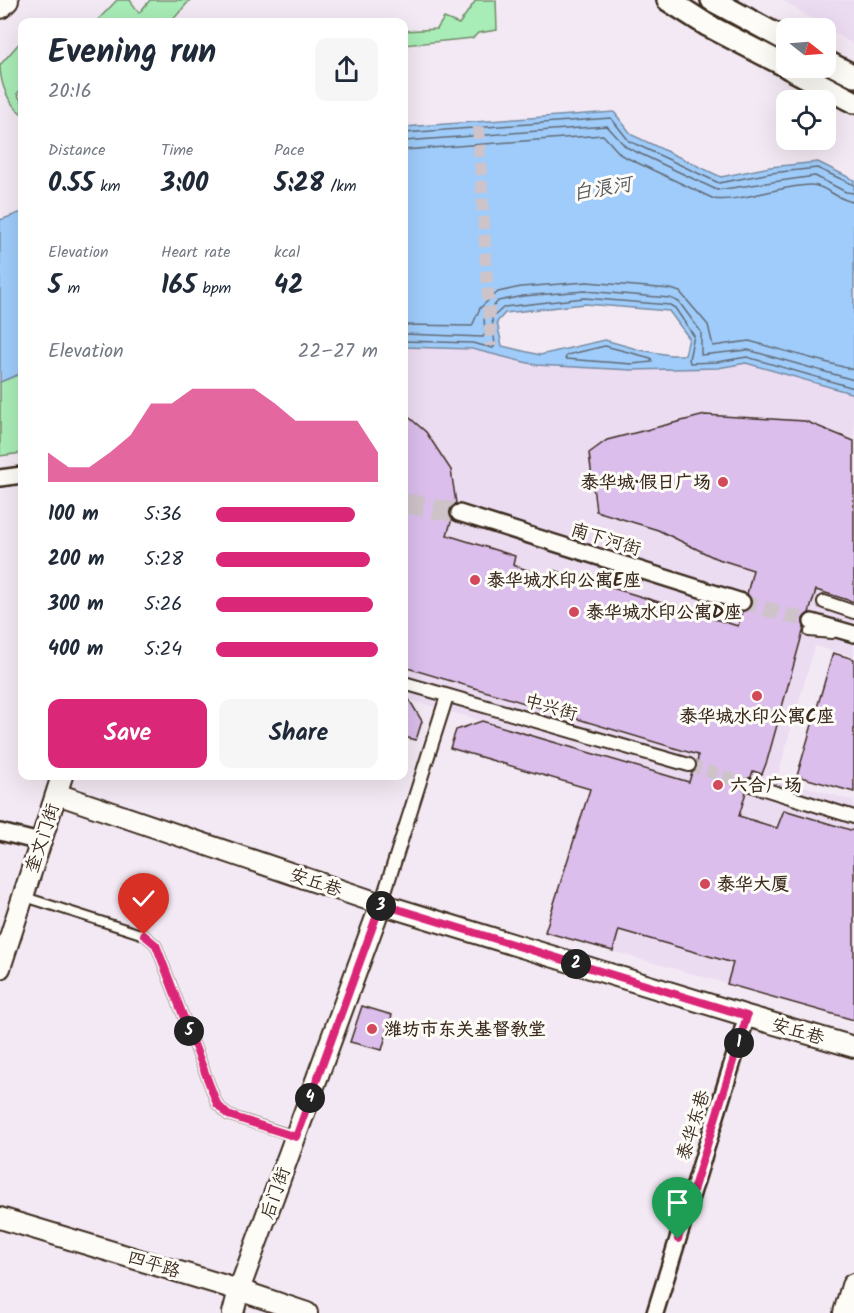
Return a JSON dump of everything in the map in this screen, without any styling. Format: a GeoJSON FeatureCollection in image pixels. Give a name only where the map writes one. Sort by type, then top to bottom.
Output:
{"type":"FeatureCollection","features":[{"type":"Feature","properties":{"kind":"main road"},"geometry":{"type":"LineString","coordinates":[[0,6],[6,0]]}},
{"type":"Feature","properties":{"kind":"main road"},"geometry":{"type":"LineString","coordinates":[[668,0],[707,25],[776,61]]}},
{"type":"Feature","properties":{"kind":"main road"},"geometry":{"type":"LineString","coordinates":[[712,0],[776,35]]}},
{"type":"Feature","properties":{"kind":"main road"},"geometry":{"type":"LineString","coordinates":[[836,67],[854,76]]}},
{"type":"Feature","properties":{"kind":"main road"},"geometry":{"type":"LineString","coordinates":[[808,78],[854,102]]}},
{"type":"Feature","properties":{"kind":"main road"},"geometry":{"type":"LineString","coordinates":[[846,1313],[854,1286]]}},
{"type":"Feature","properties":{"kind":"street"},"geometry":{"type":"LineString","coordinates":[[0,478],[18,476]]}},
{"type":"Feature","properties":{"kind":"street","name":"南下河街"},"geometry":{"type":"LineString","coordinates":[[459,513],[742,602]]}},
{"type":"Feature","properties":{"kind":"street"},"geometry":{"type":"LineString","coordinates":[[824,602],[854,612]]}},
{"type":"Feature","properties":{"kind":"street"},"geometry":{"type":"LineString","coordinates":[[810,627],[854,635]]}},
{"type":"Feature","properties":{"kind":"street","name":"中兴街"},"geometry":{"type":"LineString","coordinates":[[408,683],[689,765]]}},
{"type":"Feature","properties":{"kind":"street"},"geometry":{"type":"LineString","coordinates":[[381,904],[447,696]]}},
{"type":"Feature","properties":{"kind":"street","name":"安丘巷"},"geometry":{"type":"LineString","coordinates":[[59,785],[381,904],[854,1047]]}},
{"type":"Feature","properties":{"kind":"street","name":"奎文门街"},"geometry":{"type":"LineString","coordinates":[[0,968],[59,785]]}},
{"type":"Feature","properties":{"kind":"street"},"geometry":{"type":"LineString","coordinates":[[751,785],[854,817]]}},
{"type":"Feature","properties":{"kind":"street"},"geometry":{"type":"LineString","coordinates":[[0,832],[40,842]]}},
{"type":"Feature","properties":{"kind":"street","name":"后门街"},"geometry":{"type":"LineString","coordinates":[[233,1313],[239,1290],[381,904]]}},
{"type":"Feature","properties":{"kind":"street","name":"泰华东巷"},"geometry":{"type":"LineString","coordinates":[[655,1313],[747,1016]]}},
{"type":"Feature","properties":{"kind":"street","name":"四平路"},"geometry":{"type":"LineString","coordinates":[[0,1218],[239,1290],[307,1313]]}},
{"type":"Feature","properties":{"kind":"lane"},"geometry":{"type":"LineString","coordinates":[[23,896],[144,935],[156,945],[217,1104],[228,1115],[296,1137]]}},
{"type":"Feature","properties":{"kind":"shaded area"},"geometry":{"type":"Polygon","coordinates":[[[782,0],[854,0],[854,45],[836,34],[836,18],[811,18],[782,0]]]}},
{"type":"Feature","properties":{"kind":"shaded area"},"geometry":{"type":"Polygon","coordinates":[[[408,347],[472,349],[536,365],[632,370],[718,368],[746,363],[854,394],[854,657],[815,646],[777,778],[854,801],[854,1020],[545,932],[600,756],[408,699],[408,347]]]}},
{"type":"Feature","properties":{"kind":"green space"},"geometry":{"type":"Polygon","coordinates":[[[117,0],[130,0],[139,13],[150,0],[190,0],[174,18],[100,18],[117,0]]]}},
{"type":"Feature","properties":{"kind":"green space"},"geometry":{"type":"Polygon","coordinates":[[[476,0],[496,0],[497,30],[478,33],[473,38],[408,45],[408,31],[437,29],[444,18],[459,24],[476,0]]]}},
{"type":"Feature","properties":{"kind":"green space"},"geometry":{"type":"Polygon","coordinates":[[[18,45],[18,111],[6,92],[1,79],[0,65],[18,45]]]}},
{"type":"Feature","properties":{"kind":"green space"},"geometry":{"type":"Polygon","coordinates":[[[18,375],[18,454],[0,456],[0,382],[18,375]]]}},
{"type":"Feature","properties":{"kind":"water","name":"白浪河"},"geometry":{"type":"Polygon","coordinates":[[[614,112],[632,135],[721,177],[770,167],[818,162],[854,180],[854,394],[746,363],[718,368],[632,370],[536,365],[472,349],[408,347],[408,127],[614,112]],[[585,304],[505,313],[497,322],[502,346],[540,355],[605,340],[640,350],[685,355],[689,338],[669,311],[585,304]]]}},
{"type":"Feature","properties":{"kind":"water"},"geometry":{"type":"Polygon","coordinates":[[[18,213],[18,375],[0,382],[0,220],[18,213]]]}},
{"type":"Feature","properties":{"kind":"building"},"geometry":{"type":"Polygon","coordinates":[[[705,415],[805,421],[854,441],[854,602],[816,590],[809,613],[803,619],[804,628],[767,761],[762,774],[753,771],[751,777],[743,782],[746,792],[739,816],[777,828],[784,810],[854,831],[854,1020],[727,984],[733,963],[619,930],[613,951],[545,932],[590,789],[450,748],[456,730],[482,721],[689,782],[692,772],[697,768],[698,755],[408,668],[408,416],[426,432],[451,470],[456,503],[450,511],[452,519],[447,535],[515,556],[513,565],[550,578],[553,570],[738,626],[742,611],[748,610],[751,604],[751,599],[747,594],[753,570],[715,558],[658,530],[596,511],[589,453],[607,440],[705,415]]]}},
{"type":"Feature","properties":{"kind":"building"},"geometry":{"type":"Polygon","coordinates":[[[833,653],[854,659],[854,792],[797,776],[833,653]]]}},
{"type":"Feature","properties":{"kind":"building"},"geometry":{"type":"Polygon","coordinates":[[[408,698],[422,721],[416,740],[408,738],[408,698]]]}},
{"type":"Feature","properties":{"kind":"building","name":"潍坊市东关基督教堂"},"geometry":{"type":"Polygon","coordinates":[[[362,1006],[392,1015],[382,1050],[350,1042],[362,1006]]]}},
{"type":"Feature","properties":{"kind":"tunnel"},"geometry":{"type":"LineString","coordinates":[[478,127],[491,346]]}},
{"type":"Feature","properties":{"kind":"tunnel"},"geometry":{"type":"LineString","coordinates":[[408,504],[459,513]]}},
{"type":"Feature","properties":{"kind":"tunnel"},"geometry":{"type":"LineString","coordinates":[[742,602],[812,622]]}},
{"type":"Feature","properties":{"kind":"tunnel"},"geometry":{"type":"LineString","coordinates":[[689,765],[751,785]]}},
{"type":"Feature","properties":{"kind":"place","name":"泰华城·假日广场"},"geometry":{"type":"Point","coordinates":[723,482]}},
{"type":"Feature","properties":{"kind":"place","name":"泰华城水印公寓E座"},"geometry":{"type":"Point","coordinates":[475,580]}},
{"type":"Feature","properties":{"kind":"place","name":"泰华城水印公寓D座"},"geometry":{"type":"Point","coordinates":[574,612]}},
{"type":"Feature","properties":{"kind":"place","name":"泰华城水印公寓C座"},"geometry":{"type":"Point","coordinates":[757,696]}},
{"type":"Feature","properties":{"kind":"place","name":"六合广场"},"geometry":{"type":"Point","coordinates":[718,785]}},
{"type":"Feature","properties":{"kind":"place","name":"泰华大厦"},"geometry":{"type":"Point","coordinates":[705,884]}},
{"type":"Feature","properties":{"kind":"place","name":"潍坊市东关基督教堂"},"geometry":{"type":"Point","coordinates":[372,1029]}},
{"type":"Feature","properties":{"kind":"route"},"geometry":{"type":"LineString","coordinates":[[144,935],[156,945],[217,1104],[228,1115],[296,1137],[381,904],[747,1016],[678,1239]]}}]}
